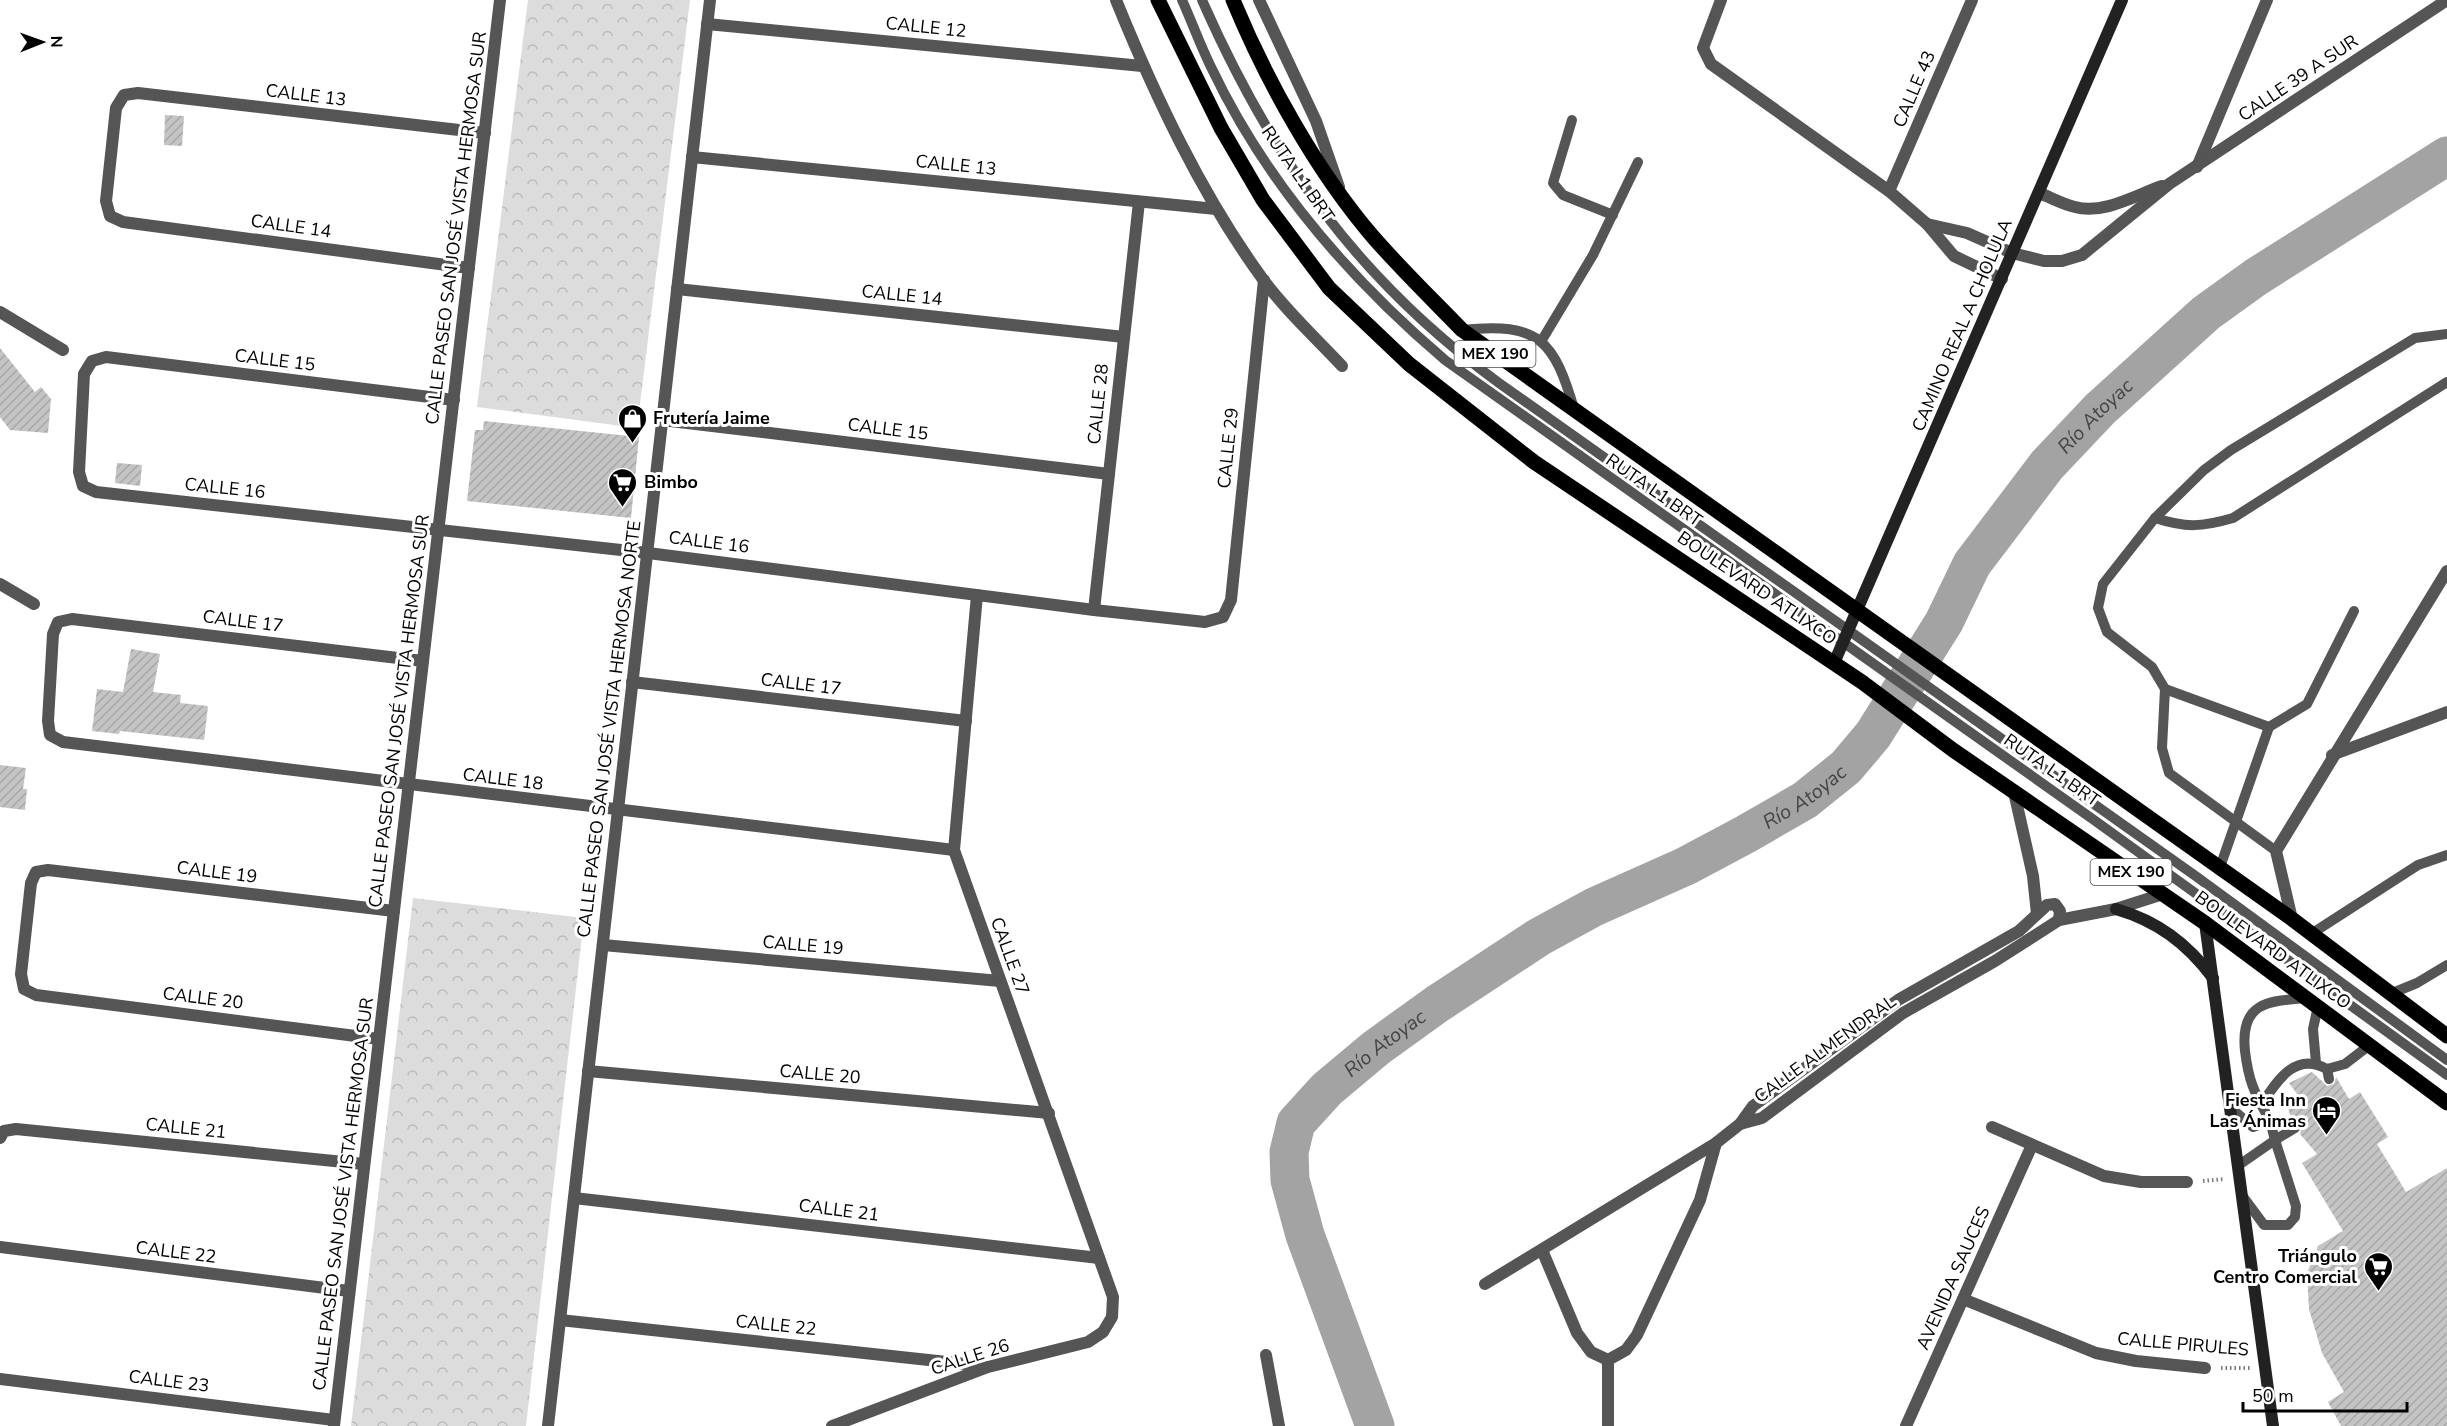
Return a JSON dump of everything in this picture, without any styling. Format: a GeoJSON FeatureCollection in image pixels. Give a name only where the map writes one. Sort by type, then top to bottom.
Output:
{"type":"FeatureCollection","features":[{"type":"Feature","properties":{"kind":"main road","name":"BOULEVARD ATLIXCO"},"geometry":{"type":"LineString","coordinates":[[1158,0],[1221,128],[1263,200],[1329,288],[1409,364],[1534,462],[1862,682],[1953,750],[2205,923],[2371,1044],[2447,1103]]}},
{"type":"Feature","properties":{"kind":"main road","name":"BOULEVARD ATLIXCO"},"geometry":{"type":"LineString","coordinates":[[1233,0],[1247,34],[1312,153],[1342,197],[1374,238],[1462,330],[1977,695],[2219,870],[2292,919],[2447,1036]]}},
{"type":"Feature","properties":{"kind":"main road","name":"CAMINO REAL A CHOLULA"},"geometry":{"type":"LineString","coordinates":[[1834,663],[2122,0]]}},
{"type":"Feature","properties":{"kind":"main road"},"geometry":{"type":"LineString","coordinates":[[2116,909],[2154,923],[2172,935],[2188,948],[2214,979]]}},
{"type":"Feature","properties":{"kind":"main road"},"geometry":{"type":"LineString","coordinates":[[2205,923],[2244,1198],[2273,1426]]}},
{"type":"Feature","properties":{"kind":"street","name":"CALLE PASEO SAN JOSÉ VISTA HERMOSA SUR"},"geometry":{"type":"LineString","coordinates":[[334,1423],[500,0]]}},
{"type":"Feature","properties":{"kind":"street","name":"CALLE PASEO SAN JOSÉ VISTA HERMOSA NORTE"},"geometry":{"type":"LineString","coordinates":[[548,1426],[710,0]]}},
{"type":"Feature","properties":{"kind":"street"},"geometry":{"type":"LineString","coordinates":[[1116,0],[1142,66],[1216,209],[1264,280],[1342,366]]}},
{"type":"Feature","properties":{"kind":"street"},"geometry":{"type":"LineString","coordinates":[[1259,0],[1316,121],[1342,197]]}},
{"type":"Feature","properties":{"kind":"street"},"geometry":{"type":"LineString","coordinates":[[1721,0],[1703,48],[1711,64],[1889,191],[1927,224],[1954,256],[2001,279]]}},
{"type":"Feature","properties":{"kind":"street","name":"CALLE 43"},"geometry":{"type":"LineString","coordinates":[[1889,191],[1972,0]]}},
{"type":"Feature","properties":{"kind":"street"},"geometry":{"type":"LineString","coordinates":[[2196,168],[2267,0]]}},
{"type":"Feature","properties":{"kind":"street","name":"CALLE 39 A SUR"},"geometry":{"type":"LineString","coordinates":[[1927,224],[1967,233],[2012,253],[2052,262],[2082,255],[2169,184],[2447,0]]}},
{"type":"Feature","properties":{"kind":"street","name":"CALLE 12"},"geometry":{"type":"LineString","coordinates":[[707,24],[1142,66]]}},
{"type":"Feature","properties":{"kind":"street","name":"CALLE 13"},"geometry":{"type":"LineString","coordinates":[[110,216],[106,201],[116,108],[124,95],[138,93],[485,133]]}},
{"type":"Feature","properties":{"kind":"street","name":"CALLE 13"},"geometry":{"type":"LineString","coordinates":[[692,157],[1216,209]]}},
{"type":"Feature","properties":{"kind":"street","name":"CALLE 39 A SUR"},"geometry":{"type":"LineString","coordinates":[[2039,192],[2073,207],[2087,209],[2106,206],[2169,184]]}},
{"type":"Feature","properties":{"kind":"street","name":"CALLE 28"},"geometry":{"type":"LineString","coordinates":[[1094,610],[1138,202]]}},
{"type":"Feature","properties":{"kind":"street","name":"CALLE 14"},"geometry":{"type":"LineString","coordinates":[[110,216],[123,222],[469,267]]}},
{"type":"Feature","properties":{"kind":"street","name":"CALLE 29"},"geometry":{"type":"LineString","coordinates":[[1223,617],[1231,600],[1264,280]]}},
{"type":"Feature","properties":{"kind":"street","name":"CALLE 14"},"geometry":{"type":"LineString","coordinates":[[677,289],[1124,337]]}},
{"type":"Feature","properties":{"kind":"street"},"geometry":{"type":"LineString","coordinates":[[0,312],[63,350]]}},
{"type":"Feature","properties":{"kind":"street","name":"CALLE 15"},"geometry":{"type":"LineString","coordinates":[[83,486],[79,472],[84,374],[93,361],[106,357],[454,400]]}},
{"type":"Feature","properties":{"kind":"street","name":"CALLE 15"},"geometry":{"type":"LineString","coordinates":[[662,420],[1109,474]]}},
{"type":"Feature","properties":{"kind":"street","name":"CALLE 16"},"geometry":{"type":"LineString","coordinates":[[83,486],[96,492],[438,528],[1094,610],[1205,622],[1223,617]]}},
{"type":"Feature","properties":{"kind":"street"},"geometry":{"type":"LineString","coordinates":[[2292,919],[2276,851],[2332,755],[2447,571]]}},
{"type":"Feature","properties":{"kind":"street"},"geometry":{"type":"LineString","coordinates":[[0,584],[34,604]]}},
{"type":"Feature","properties":{"kind":"street","name":"CALLE 27"},"geometry":{"type":"LineString","coordinates":[[977,595],[954,850],[1113,1298],[1112,1317]]}},
{"type":"Feature","properties":{"kind":"street","name":"CALLE 17"},"geometry":{"type":"LineString","coordinates":[[50,735],[53,634],[58,622],[72,619],[423,661]]}},
{"type":"Feature","properties":{"kind":"street","name":"CALLE 17"},"geometry":{"type":"LineString","coordinates":[[632,682],[966,721]]}},
{"type":"Feature","properties":{"kind":"street"},"geometry":{"type":"LineString","coordinates":[[2332,755],[2447,712]]}},
{"type":"Feature","properties":{"kind":"street","name":"CALLE 18"},"geometry":{"type":"LineString","coordinates":[[50,735],[63,742],[409,786],[954,850]]}},
{"type":"Feature","properties":{"kind":"street"},"geometry":{"type":"LineString","coordinates":[[2014,792],[2033,876],[2037,914]]}},
{"type":"Feature","properties":{"kind":"street","name":"CALLE 19"},"geometry":{"type":"LineString","coordinates":[[24,989],[21,974],[31,883],[36,872],[48,870],[394,911]]}},
{"type":"Feature","properties":{"kind":"street","name":"CALLE ALMENDRAL"},"geometry":{"type":"LineString","coordinates":[[1740,1124],[1762,1118],[1903,1013],[1995,961],[2059,920],[2116,909],[2163,894]]}},
{"type":"Feature","properties":{"kind":"street"},"geometry":{"type":"LineString","coordinates":[[2037,914],[2047,904],[2055,904],[2060,911],[2059,920]]}},
{"type":"Feature","properties":{"kind":"street","name":"CALLE ALMENDRAL"},"geometry":{"type":"LineString","coordinates":[[1740,1124],[1753,1106],[1874,1017],[2019,931],[2037,914]]}},
{"type":"Feature","properties":{"kind":"street","name":"CALLE 19"},"geometry":{"type":"LineString","coordinates":[[603,945],[1000,981]]}},
{"type":"Feature","properties":{"kind":"street","name":"CALLE 20"},"geometry":{"type":"LineString","coordinates":[[24,989],[36,995],[379,1038]]}},
{"type":"Feature","properties":{"kind":"street","name":"CALLE 20"},"geometry":{"type":"LineString","coordinates":[[588,1071],[1049,1113]]}},
{"type":"Feature","properties":{"kind":"street"},"geometry":{"type":"LineString","coordinates":[[1485,1284],[1716,1143],[1740,1124]]}},
{"type":"Feature","properties":{"kind":"street"},"geometry":{"type":"LineString","coordinates":[[1992,1127],[2104,1176],[2141,1182],[2187,1182]]}},
{"type":"Feature","properties":{"kind":"street","name":"CALLE 21"},"geometry":{"type":"LineString","coordinates":[[2,1135],[16,1129],[364,1164]]}},
{"type":"Feature","properties":{"kind":"street"},"geometry":{"type":"LineString","coordinates":[[1608,1360],[1626,1350],[1637,1335],[1696,1209],[1716,1143]]}},
{"type":"Feature","properties":{"kind":"street","name":"AVENIDA SAUCES"},"geometry":{"type":"LineString","coordinates":[[1906,1426],[2031,1145]]}},
{"type":"Feature","properties":{"kind":"street","name":"CALLE 21"},"geometry":{"type":"LineString","coordinates":[[574,1198],[1099,1258]]}},
{"type":"Feature","properties":{"kind":"street","name":"CALLE 22"},"geometry":{"type":"LineString","coordinates":[[0,1247],[349,1291]]}},
{"type":"Feature","properties":{"kind":"street"},"geometry":{"type":"LineString","coordinates":[[1542,1250],[1578,1333],[1590,1352],[1608,1360]]}},
{"type":"Feature","properties":{"kind":"street","name":"CALLE PIRULES"},"geometry":{"type":"LineString","coordinates":[[1964,1299],[2096,1353],[2136,1361],[2205,1368]]}},
{"type":"Feature","properties":{"kind":"street","name":"CALLE 26"},"geometry":{"type":"LineString","coordinates":[[832,1426],[988,1367],[1088,1342],[1104,1332],[1112,1317]]}},
{"type":"Feature","properties":{"kind":"street","name":"CALLE 22"},"geometry":{"type":"LineString","coordinates":[[560,1320],[988,1367]]}},
{"type":"Feature","properties":{"kind":"street"},"geometry":{"type":"LineString","coordinates":[[1266,1356],[1279,1426]]}},
{"type":"Feature","properties":{"kind":"street"},"geometry":{"type":"LineString","coordinates":[[1608,1360],[1608,1426]]}},
{"type":"Feature","properties":{"kind":"street","name":"CALLE 23"},"geometry":{"type":"LineString","coordinates":[[0,1378],[334,1423]]}},
{"type":"Feature","properties":{"kind":"lane","name":"RUTA L1 BRT"},"geometry":{"type":"LineString","coordinates":[[1182,0],[1211,68],[1246,130],[1306,218],[1365,287],[1445,360],[1495,398],[1845,638],[1879,654],[1970,717],[2447,1060]]}},
{"type":"Feature","properties":{"kind":"lane","name":"RUTA L1 BRT"},"geometry":{"type":"LineString","coordinates":[[1202,0],[1245,90],[1286,160],[1342,238],[1385,287],[1429,328],[1474,366],[1845,638],[1871,662],[2447,1075]]}},
{"type":"Feature","properties":{"kind":"lane"},"geometry":{"type":"LineString","coordinates":[[1572,120],[1553,183],[1563,195],[1613,215]]}},
{"type":"Feature","properties":{"kind":"lane"},"geometry":{"type":"LineString","coordinates":[[1542,340],[1593,255],[1638,162]]}},
{"type":"Feature","properties":{"kind":"lane"},"geometry":{"type":"LineString","coordinates":[[1462,330],[1494,327],[1515,329],[1542,340],[1556,357],[1575,412]]}},
{"type":"Feature","properties":{"kind":"lane"},"geometry":{"type":"LineString","coordinates":[[2276,851],[2169,773],[2162,748],[2165,689],[2152,667],[2107,632],[2098,608],[2103,584],[2155,518],[2204,470],[2231,450],[2415,338],[2447,334]]}},
{"type":"Feature","properties":{"kind":"lane"},"geometry":{"type":"LineString","coordinates":[[2155,518],[2178,526],[2204,527],[2233,519],[2447,382]]}},
{"type":"Feature","properties":{"kind":"lane"},"geometry":{"type":"LineString","coordinates":[[2219,870],[2237,824],[2269,727],[2307,704],[2354,611]]}},
{"type":"Feature","properties":{"kind":"lane"},"geometry":{"type":"LineString","coordinates":[[2165,689],[2269,727]]}},
{"type":"Feature","properties":{"kind":"lane"},"geometry":{"type":"LineString","coordinates":[[2311,934],[2418,865],[2447,855]]}},
{"type":"Feature","properties":{"kind":"lane"},"geometry":{"type":"LineString","coordinates":[[2390,994],[2417,983],[2447,965]]}},
{"type":"Feature","properties":{"kind":"lane"},"geometry":{"type":"LineString","coordinates":[[2244,1198],[2264,1225],[2288,1225],[2295,1217],[2296,1206],[2270,1121],[2248,1081],[2243,1030],[2247,1019],[2265,1005],[2313,1002],[2316,1063],[2328,1074],[2371,1044]]}},
{"type":"Feature","properties":{"kind":"lane"},"geometry":{"type":"LineString","coordinates":[[2261,1105],[2278,1080],[2295,1066],[2316,1063]]}},
{"type":"Feature","properties":{"kind":"lane"},"geometry":{"type":"LineString","coordinates":[[2231,1108],[2253,1127],[2270,1121]]}},
{"type":"Feature","properties":{"kind":"lane"},"geometry":{"type":"LineString","coordinates":[[2240,1172],[2275,1140],[2295,1128]]}},
{"type":"Feature","properties":{"kind":"path"},"geometry":{"type":"LineString","coordinates":[[2187,1182],[2240,1172]]}},
{"type":"Feature","properties":{"kind":"path","name":"CALLE PIRULES"},"geometry":{"type":"LineString","coordinates":[[2205,1368],[2266,1368]]}},
{"type":"Feature","properties":{"kind":"green space"},"geometry":{"type":"Polygon","coordinates":[[[528,0],[690,0],[637,428],[477,407],[528,0]]]}},
{"type":"Feature","properties":{"kind":"green space"},"geometry":{"type":"Polygon","coordinates":[[[413,898],[584,918],[526,1426],[351,1426],[413,898]]]}},
{"type":"Feature","properties":{"kind":"building"},"geometry":{"type":"Polygon","coordinates":[[[165,115],[184,116],[182,146],[164,145],[165,115]]]}},
{"type":"Feature","properties":{"kind":"building"},"geometry":{"type":"Polygon","coordinates":[[[0,348],[35,392],[41,387],[51,399],[48,433],[10,430],[0,417],[0,348]]]}},
{"type":"Feature","properties":{"kind":"building"},"geometry":{"type":"Polygon","coordinates":[[[484,421],[639,437],[631,518],[467,501],[475,430],[483,430],[484,421]]]}},
{"type":"Feature","properties":{"kind":"building"},"geometry":{"type":"Polygon","coordinates":[[[117,463],[142,465],[140,486],[115,483],[117,463]]]}},
{"type":"Feature","properties":{"kind":"building"},"geometry":{"type":"Polygon","coordinates":[[[131,649],[160,654],[153,692],[181,695],[180,703],[208,706],[204,740],[120,731],[119,734],[92,731],[97,689],[123,692],[131,649]]]}},
{"type":"Feature","properties":{"kind":"building"},"geometry":{"type":"Polygon","coordinates":[[[0,765],[26,768],[23,789],[27,789],[25,810],[0,807],[0,765]]]}},
{"type":"Feature","properties":{"kind":"building","name":"Triángulo Centro Comercial"},"geometry":{"type":"Polygon","coordinates":[[[2312,1072],[2327,1086],[2334,1084],[2336,1077],[2349,1099],[2360,1092],[2388,1137],[2377,1144],[2406,1192],[2447,1168],[2447,1426],[2341,1426],[2328,1402],[2344,1392],[2322,1353],[2309,1309],[2307,1273],[2318,1246],[2343,1231],[2302,1163],[2317,1154],[2300,1134],[2302,1125],[2292,1121],[2286,1102],[2298,1095],[2289,1083],[2312,1072]]]}},
{"type":"Feature","properties":{"kind":"waterway","name":"Río Atoyac"},"geometry":{"type":"LineString","coordinates":[[1375,1426],[1305,1235],[1290,1180],[1289,1152],[1296,1123],[1327,1089],[1376,1048],[1437,1004],[1539,937],[1594,907],[1686,866],[1746,834],[1805,800],[1846,767],[1873,735],[1944,622],[1972,564],[2047,465],[2100,409],[2206,313],[2256,277],[2447,156]]}},
{"type":"Feature","properties":{"kind":"place","name":"Frutería Jaime"},"geometry":{"type":"Point","coordinates":[632,444]}},
{"type":"Feature","properties":{"kind":"place","name":"Bimbo"},"geometry":{"type":"Point","coordinates":[623,508]}},
{"type":"Feature","properties":{"kind":"place","name":"Fiesta Inn Las Ánimas"},"geometry":{"type":"Point","coordinates":[2327,1136]}},
{"type":"Feature","properties":{"kind":"place","name":"Triángulo Centro Comercial"},"geometry":{"type":"Point","coordinates":[2378,1292]}}]}
